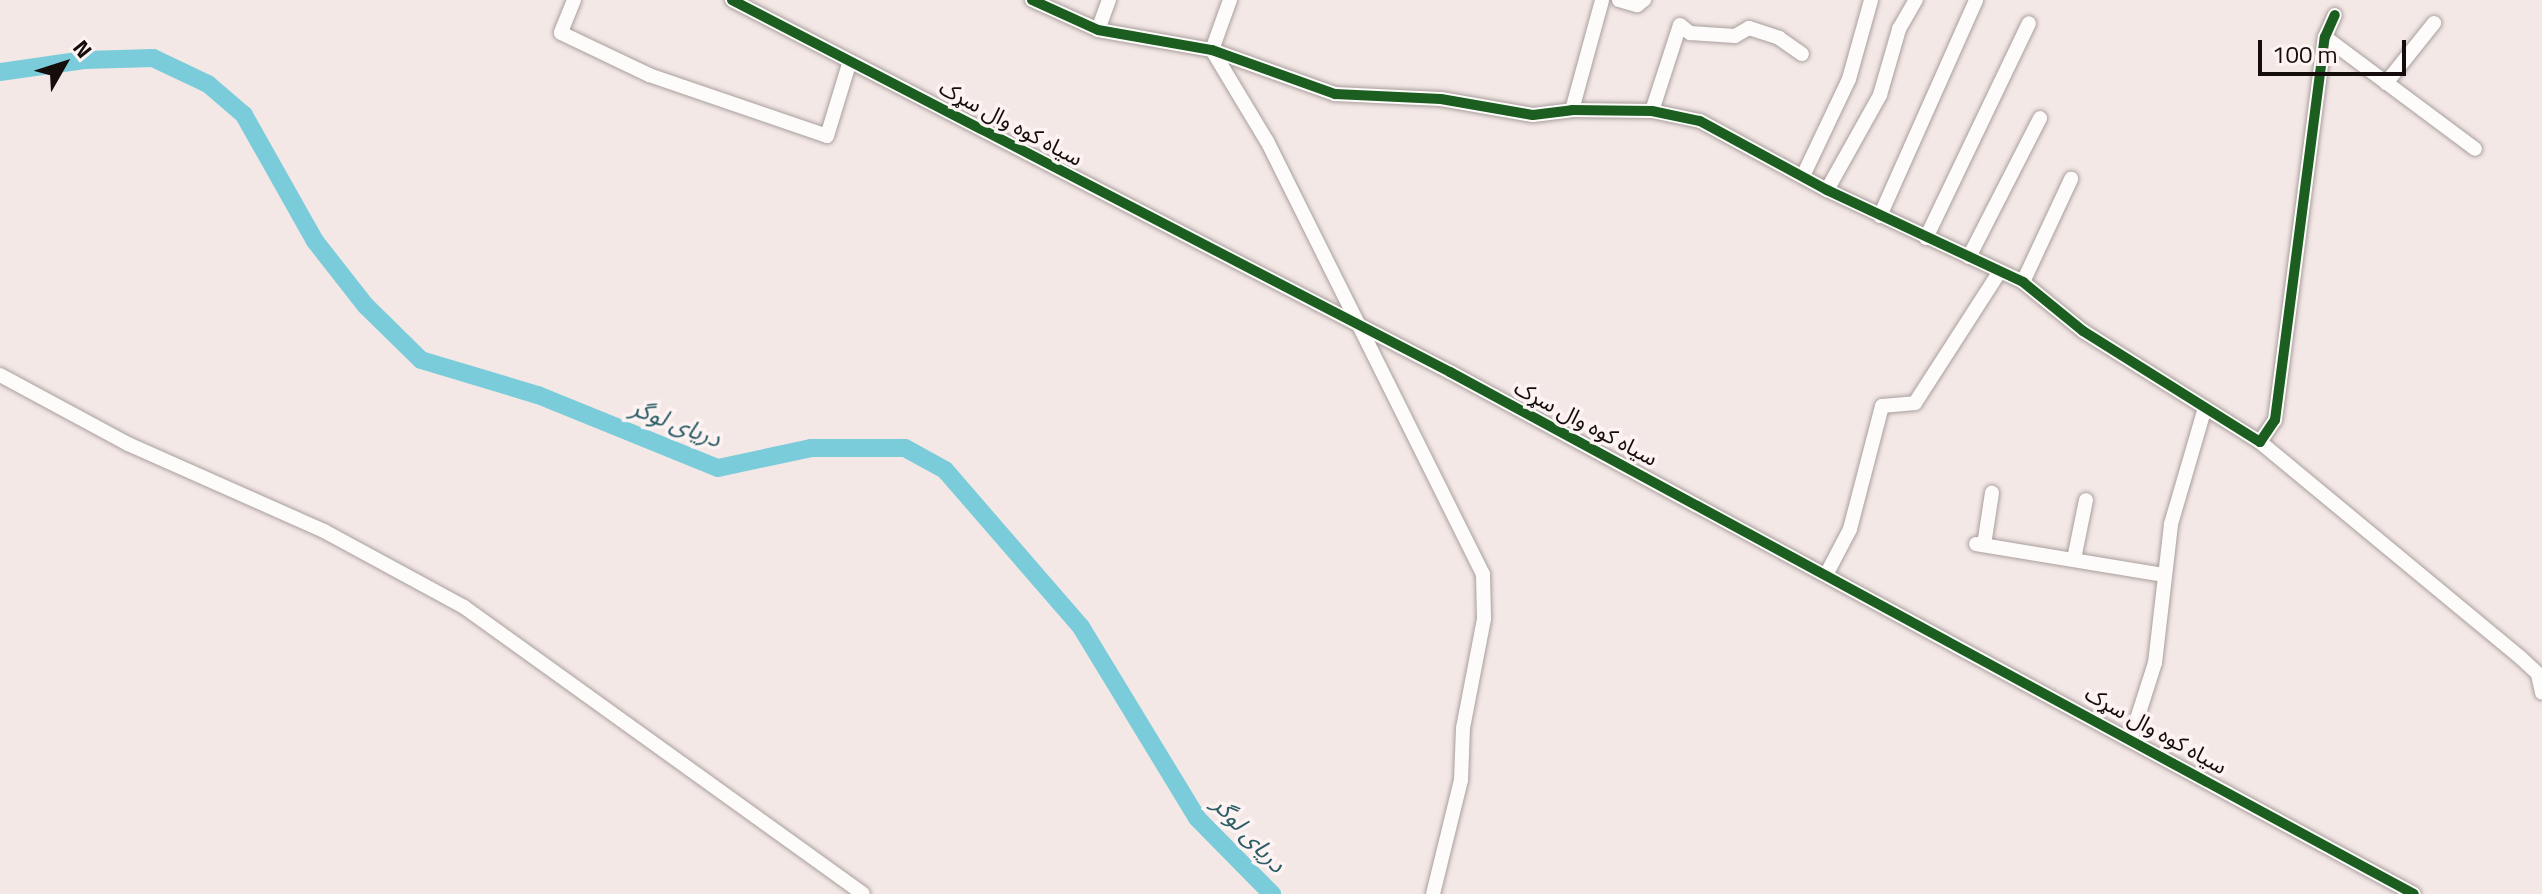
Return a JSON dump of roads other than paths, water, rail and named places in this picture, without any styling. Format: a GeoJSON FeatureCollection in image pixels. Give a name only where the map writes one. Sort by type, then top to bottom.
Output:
{"type":"FeatureCollection","features":[{"type":"Feature","properties":{"kind":"street"},"geometry":{"type":"LineString","coordinates":[[574,0],[561,33],[649,75],[827,136],[850,61]]}},
{"type":"Feature","properties":{"kind":"street","name":"سیاه کوه وال سړک"},"geometry":{"type":"LineString","coordinates":[[732,0],[1360,326],[2131,738],[2414,894]]}},
{"type":"Feature","properties":{"kind":"street"},"geometry":{"type":"LineString","coordinates":[[1032,0],[1098,30],[1212,50],[1335,94],[1441,99],[1533,115],[1572,110],[1652,111],[1700,121],[1827,190],[1969,257],[1998,274],[2023,282],[2083,331],[2260,442],[2521,658],[2538,674],[2542,693]]}},
{"type":"Feature","properties":{"kind":"street"},"geometry":{"type":"LineString","coordinates":[[1098,30],[1109,0]]}},
{"type":"Feature","properties":{"kind":"street"},"geometry":{"type":"LineString","coordinates":[[1212,50],[1230,0]]}},
{"type":"Feature","properties":{"kind":"street"},"geometry":{"type":"LineString","coordinates":[[1572,110],[1602,0]]}},
{"type":"Feature","properties":{"kind":"street"},"geometry":{"type":"LineString","coordinates":[[1619,0],[1637,5],[1644,0]]}},
{"type":"Feature","properties":{"kind":"street"},"geometry":{"type":"LineString","coordinates":[[1803,176],[1849,79],[1871,0]]}},
{"type":"Feature","properties":{"kind":"street"},"geometry":{"type":"LineString","coordinates":[[1827,190],[1880,95],[1899,29],[1916,0]]}},
{"type":"Feature","properties":{"kind":"street"},"geometry":{"type":"LineString","coordinates":[[1880,216],[1976,0]]}},
{"type":"Feature","properties":{"kind":"street"},"geometry":{"type":"LineString","coordinates":[[2260,442],[2275,420],[2325,37],[2335,15]]}},
{"type":"Feature","properties":{"kind":"street"},"geometry":{"type":"LineString","coordinates":[[1926,238],[2029,23]]}},
{"type":"Feature","properties":{"kind":"street"},"geometry":{"type":"LineString","coordinates":[[2386,83],[2434,23]]}},
{"type":"Feature","properties":{"kind":"street"},"geometry":{"type":"LineString","coordinates":[[1652,111],[1680,25],[1690,33],[1735,36],[1749,28],[1779,38],[1802,54]]}},
{"type":"Feature","properties":{"kind":"street"},"geometry":{"type":"LineString","coordinates":[[2325,37],[2475,149]]}},
{"type":"Feature","properties":{"kind":"street"},"geometry":{"type":"LineString","coordinates":[[1212,50],[1267,141],[1483,574],[1484,619],[1463,728],[1461,780],[1433,894]]}},
{"type":"Feature","properties":{"kind":"street"},"geometry":{"type":"LineString","coordinates":[[1969,257],[2040,118]]}},
{"type":"Feature","properties":{"kind":"street"},"geometry":{"type":"LineString","coordinates":[[2023,282],[2071,179]]}},
{"type":"Feature","properties":{"kind":"street"},"geometry":{"type":"LineString","coordinates":[[1826,575],[1850,529],[1882,406],[1915,403],[1998,274]]}},
{"type":"Feature","properties":{"kind":"street"},"geometry":{"type":"LineString","coordinates":[[0,375],[128,444],[324,531],[464,607],[863,894]]}},
{"type":"Feature","properties":{"kind":"street"},"geometry":{"type":"LineString","coordinates":[[2131,738],[2155,663],[2171,524],[2205,408]]}},
{"type":"Feature","properties":{"kind":"street"},"geometry":{"type":"LineString","coordinates":[[1992,493],[1980,545],[2164,575]]}},
{"type":"Feature","properties":{"kind":"street"},"geometry":{"type":"LineString","coordinates":[[2074,559],[2086,500]]}},
{"type":"Feature","properties":{"kind":"waterway","name":"دریای لوگر"},"geometry":{"type":"LineString","coordinates":[[0,72],[84,60],[153,58],[208,84],[244,115],[315,241],[365,305],[421,360],[538,395],[718,468],[811,448],[905,448],[945,470],[1081,627],[1197,818],[1272,894]]}}]}
